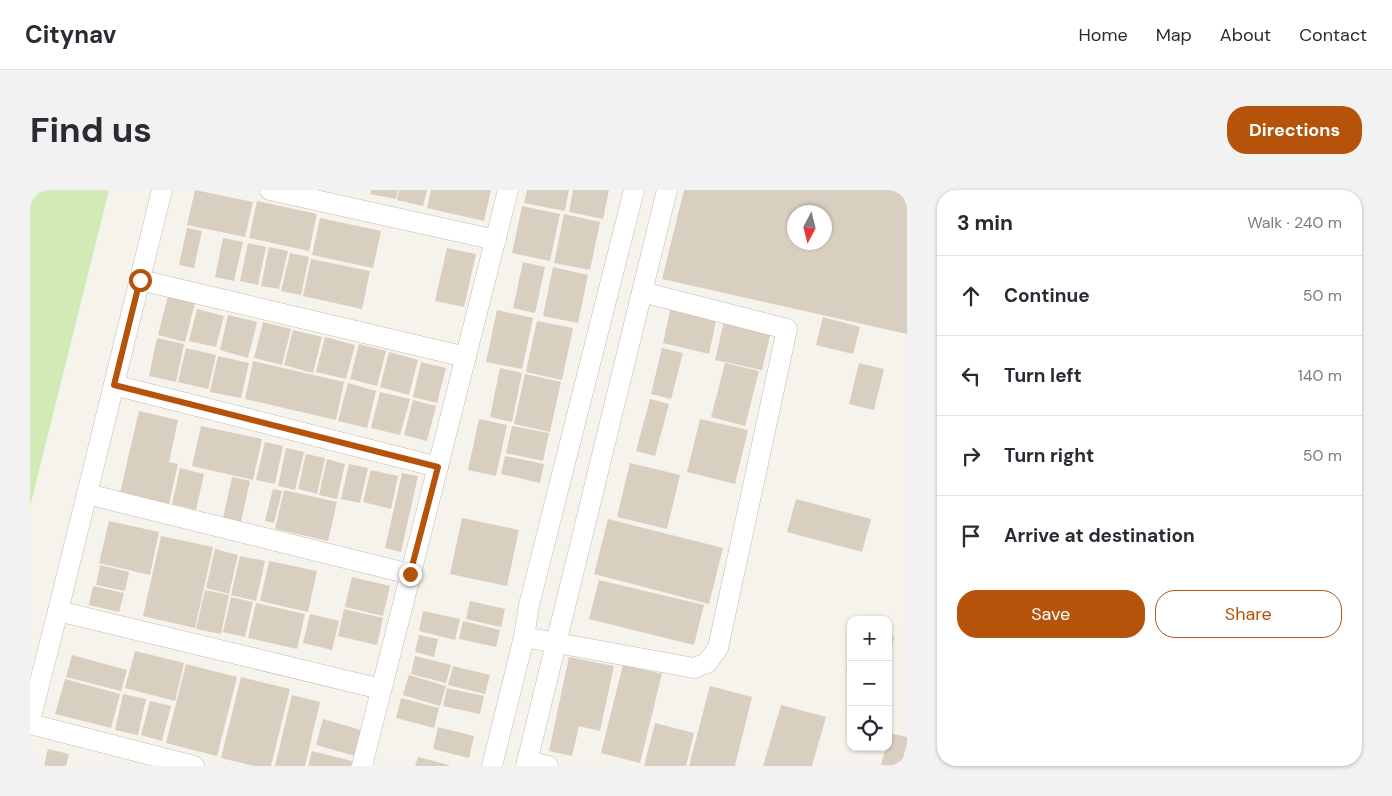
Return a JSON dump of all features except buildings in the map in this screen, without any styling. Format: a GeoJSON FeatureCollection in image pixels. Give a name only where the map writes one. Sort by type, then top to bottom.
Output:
{"type":"FeatureCollection","features":[{"type":"Feature","properties":{"kind":"street"},"geometry":{"type":"LineString","coordinates":[[30,720],[162,190]]}},
{"type":"Feature","properties":{"kind":"street"},"geometry":{"type":"LineString","coordinates":[[270,190],[496,240]]}},
{"type":"Feature","properties":{"kind":"street"},"geometry":{"type":"LineString","coordinates":[[362,766],[508,190]]}},
{"type":"Feature","properties":{"kind":"street"},"geometry":{"type":"LineString","coordinates":[[492,766],[524,637],[529,605],[634,190]]}},
{"type":"Feature","properties":{"kind":"street"},"geometry":{"type":"LineString","coordinates":[[548,766],[527,764],[667,190]]}},
{"type":"Feature","properties":{"kind":"street"},"geometry":{"type":"LineString","coordinates":[[140,280],[466,357]]}},
{"type":"Feature","properties":{"kind":"street"},"geometry":{"type":"LineString","coordinates":[[524,637],[694,668],[707,663],[718,648],[787,329],[642,292]]}},
{"type":"Feature","properties":{"kind":"street"},"geometry":{"type":"LineString","coordinates":[[114,385],[438,467]]}},
{"type":"Feature","properties":{"kind":"street"},"geometry":{"type":"LineString","coordinates":[[87,494],[410,574]]}},
{"type":"Feature","properties":{"kind":"street"},"geometry":{"type":"LineString","coordinates":[[58,611],[381,689]]}},
{"type":"Feature","properties":{"kind":"street"},"geometry":{"type":"LineString","coordinates":[[30,724],[194,766]]}},
{"type":"Feature","properties":{"kind":"green space"},"geometry":{"type":"Polygon","coordinates":[[[30,190],[109,190],[30,507],[30,190]]]}},
{"type":"Feature","properties":{"kind":"route"},"geometry":{"type":"LineString","coordinates":[[140,280],[114,385],[438,467],[410,574]]}}]}
